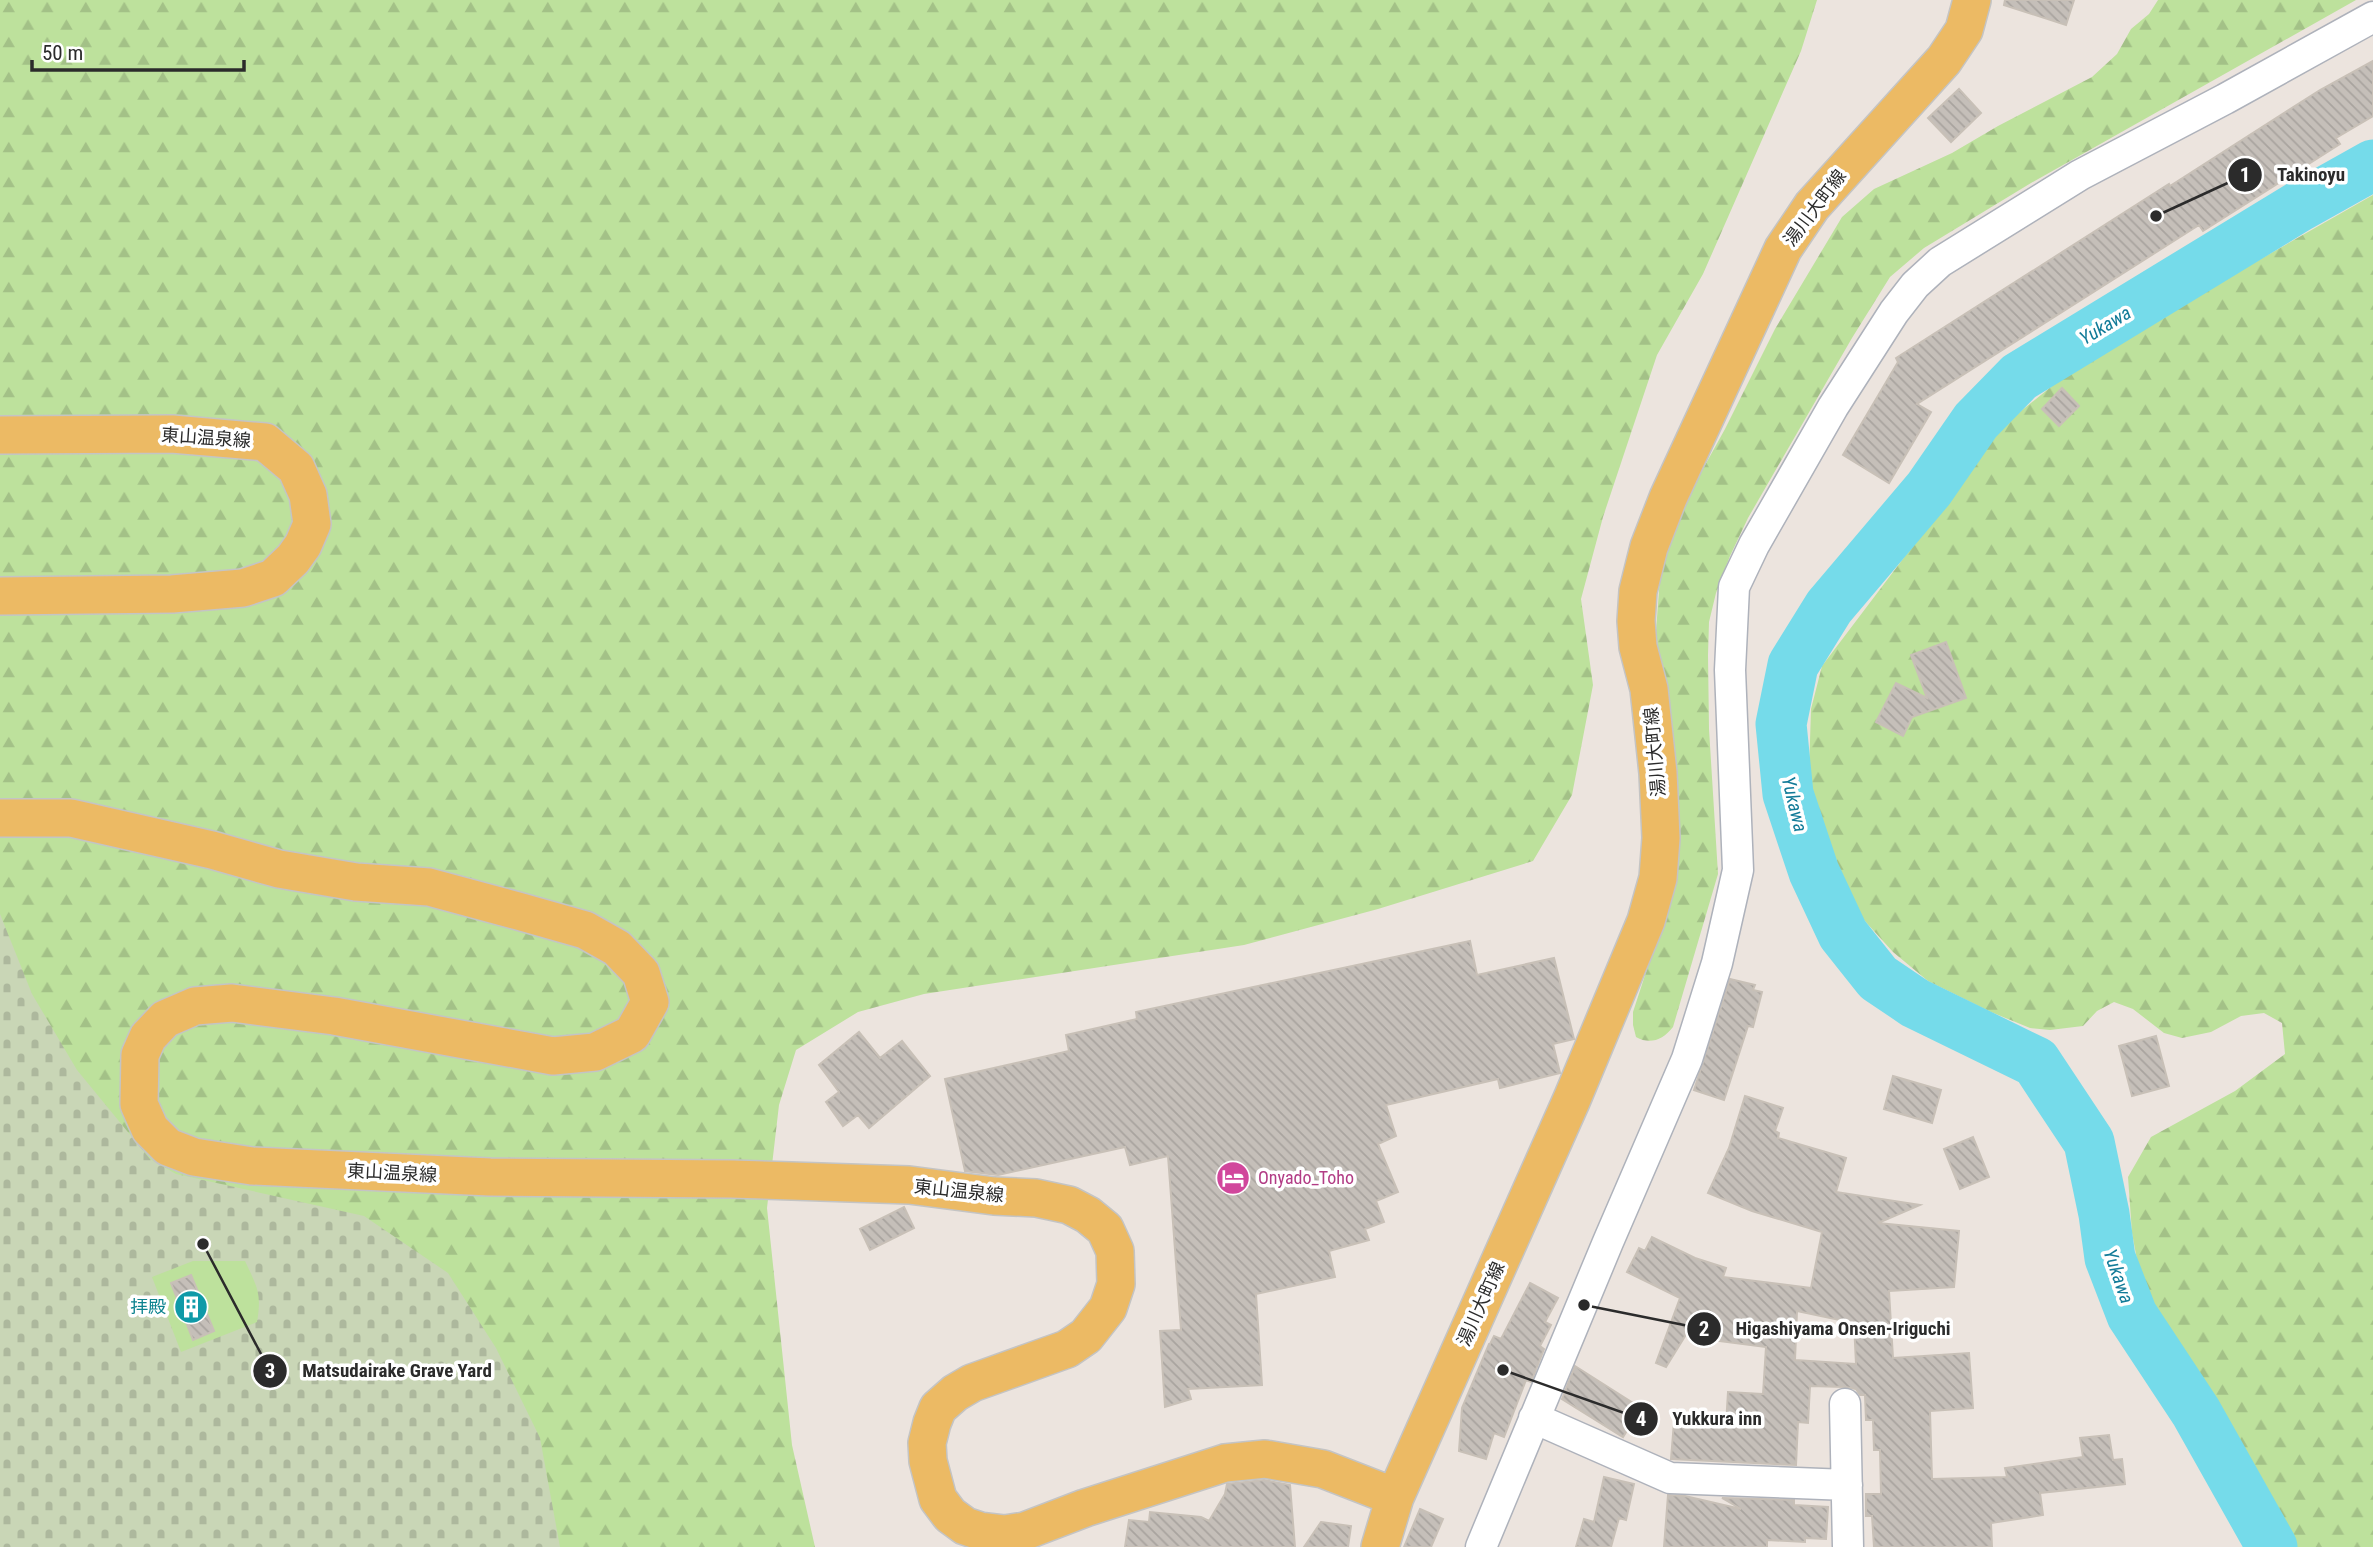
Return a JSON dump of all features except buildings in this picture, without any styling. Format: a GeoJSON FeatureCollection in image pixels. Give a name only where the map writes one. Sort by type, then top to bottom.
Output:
{"type":"FeatureCollection","features":[{"type":"Feature","properties":{"kind":"main road","name":"湯川大町線"},"geometry":{"type":"LineString","coordinates":[[1380,1547],[1395,1497],[1572,1099],[1646,920],[1658,878],[1661,838],[1658,773],[1648,689],[1638,647],[1636,621],[1638,591],[1648,547],[1783,249],[1812,206],[1944,60],[1964,30],[1972,0]]}},
{"type":"Feature","properties":{"kind":"main road","name":"東山温泉線"},"geometry":{"type":"LineString","coordinates":[[0,435],[172,434],[265,442],[296,468],[308,495],[312,524],[303,545],[293,559],[273,578],[243,588],[172,594],[0,596]]}},
{"type":"Feature","properties":{"kind":"main road","name":"東山温泉線"},"geometry":{"type":"LineString","coordinates":[[0,818],[71,818],[212,850],[279,869],[356,882],[429,887],[585,930],[617,948],[641,973],[650,1002],[632,1034],[595,1052],[552,1056],[334,1016],[232,1003],[195,1006],[165,1019],[148,1037],[140,1055],[139,1104],[150,1129],[169,1146],[194,1157],[252,1166],[490,1177],[732,1179],[909,1185],[994,1196],[1037,1198],[1069,1205],[1088,1215],[1105,1229],[1115,1251],[1116,1284],[1108,1308],[1086,1336],[1067,1349],[972,1383],[939,1408],[927,1443],[928,1461],[938,1499],[950,1515],[965,1526],[980,1531],[1005,1534],[1024,1531],[1085,1508],[1225,1463],[1265,1459],[1323,1469],[1395,1497]]}},
{"type":"Feature","properties":{"kind":"street"},"geometry":{"type":"LineString","coordinates":[[1481,1547],[1687,1059],[1717,963],[1738,870],[1730,670],[1734,587],[1754,545],[1833,407],[1894,312],[1915,285],[1940,262],[2080,175],[2373,17]]}},
{"type":"Feature","properties":{"kind":"street"},"geometry":{"type":"LineString","coordinates":[[1845,1404],[1848,1547]]}},
{"type":"Feature","properties":{"kind":"street"},"geometry":{"type":"LineString","coordinates":[[1534,1418],[1670,1478],[1847,1485]]}},
{"type":"Feature","properties":{"kind":"green space"},"geometry":{"type":"Polygon","coordinates":[[[0,0],[1817,0],[1801,51],[1703,274],[1657,355],[1603,517],[1581,599],[1593,685],[1572,795],[1533,861],[1378,909],[1244,945],[924,994],[858,1012],[796,1050],[779,1105],[767,1208],[792,1445],[815,1547],[0,1547],[0,0]]]}},
{"type":"Feature","properties":{"kind":"green space"},"geometry":{"type":"Polygon","coordinates":[[[2158,0],[2356,0],[2031,183],[1924,248],[1890,277],[1748,518],[1716,593],[1709,622],[1708,655],[1709,729],[1718,874],[1673,1027],[1656,1040],[1646,1041],[1636,1037],[1633,1012],[1662,923],[1665,711],[1656,631],[1661,564],[1667,534],[1725,429],[1775,329],[1842,217],[1874,189],[1952,153],[2092,77],[2117,54],[2131,29],[2149,14],[2158,0]]]}},
{"type":"Feature","properties":{"kind":"green space"},"geometry":{"type":"Polygon","coordinates":[[[2373,195],[2373,1547],[2287,1547],[2159,1328],[2141,1281],[2132,1233],[2128,1177],[2151,1137],[2235,1091],[2285,1054],[2282,1023],[2264,1013],[2241,1016],[2211,1032],[2182,1038],[2164,1033],[2133,1009],[2114,1002],[2097,1011],[2083,1026],[2050,1030],[2030,1028],[1928,981],[1893,952],[1854,909],[1825,841],[1809,773],[1811,709],[1822,666],[2005,424],[2108,346],[2373,195]]]}},
{"type":"Feature","properties":{"kind":"green space"},"geometry":{"type":"Polygon","coordinates":[[[0,914],[32,994],[77,1070],[150,1159],[176,1174],[364,1216],[448,1273],[496,1348],[540,1438],[560,1547],[0,1547],[0,914]]]}},
{"type":"Feature","properties":{"kind":"green space"},"geometry":{"type":"Polygon","coordinates":[[[193,1261],[245,1261],[257,1290],[257,1322],[181,1352],[152,1277],[193,1261]]]}},
{"type":"Feature","properties":{"kind":"waterway","name":"Yukawa"},"geometry":{"type":"LineString","coordinates":[[2272,1547],[2196,1412],[2132,1315],[2110,1258],[2089,1142],[2036,1062],[1915,1003],[1878,978],[1843,934],[1814,872],[1788,794],[1781,724],[1793,665],[1829,607],[1929,489],[1976,421],[2019,377],[2298,207],[2373,165]]}},
{"type":"Feature","properties":{"kind":"place","name":"Takinoyu"},"geometry":{"type":"Point","coordinates":[2156,216]}},
{"type":"Feature","properties":{"kind":"place","name":"Onyado_Toho"},"geometry":{"type":"Point","coordinates":[1233,1178]}},
{"type":"Feature","properties":{"kind":"place","name":"Matsudairake Grave Yard"},"geometry":{"type":"Point","coordinates":[203,1244]}},
{"type":"Feature","properties":{"kind":"place","name":"Higashiyama Onsen-Iriguchi"},"geometry":{"type":"Point","coordinates":[1584,1305]}},
{"type":"Feature","properties":{"kind":"place","name":"拝殿"},"geometry":{"type":"Point","coordinates":[191,1307]}},
{"type":"Feature","properties":{"kind":"place","name":"Yukkura inn"},"geometry":{"type":"Point","coordinates":[1503,1370]}}]}
